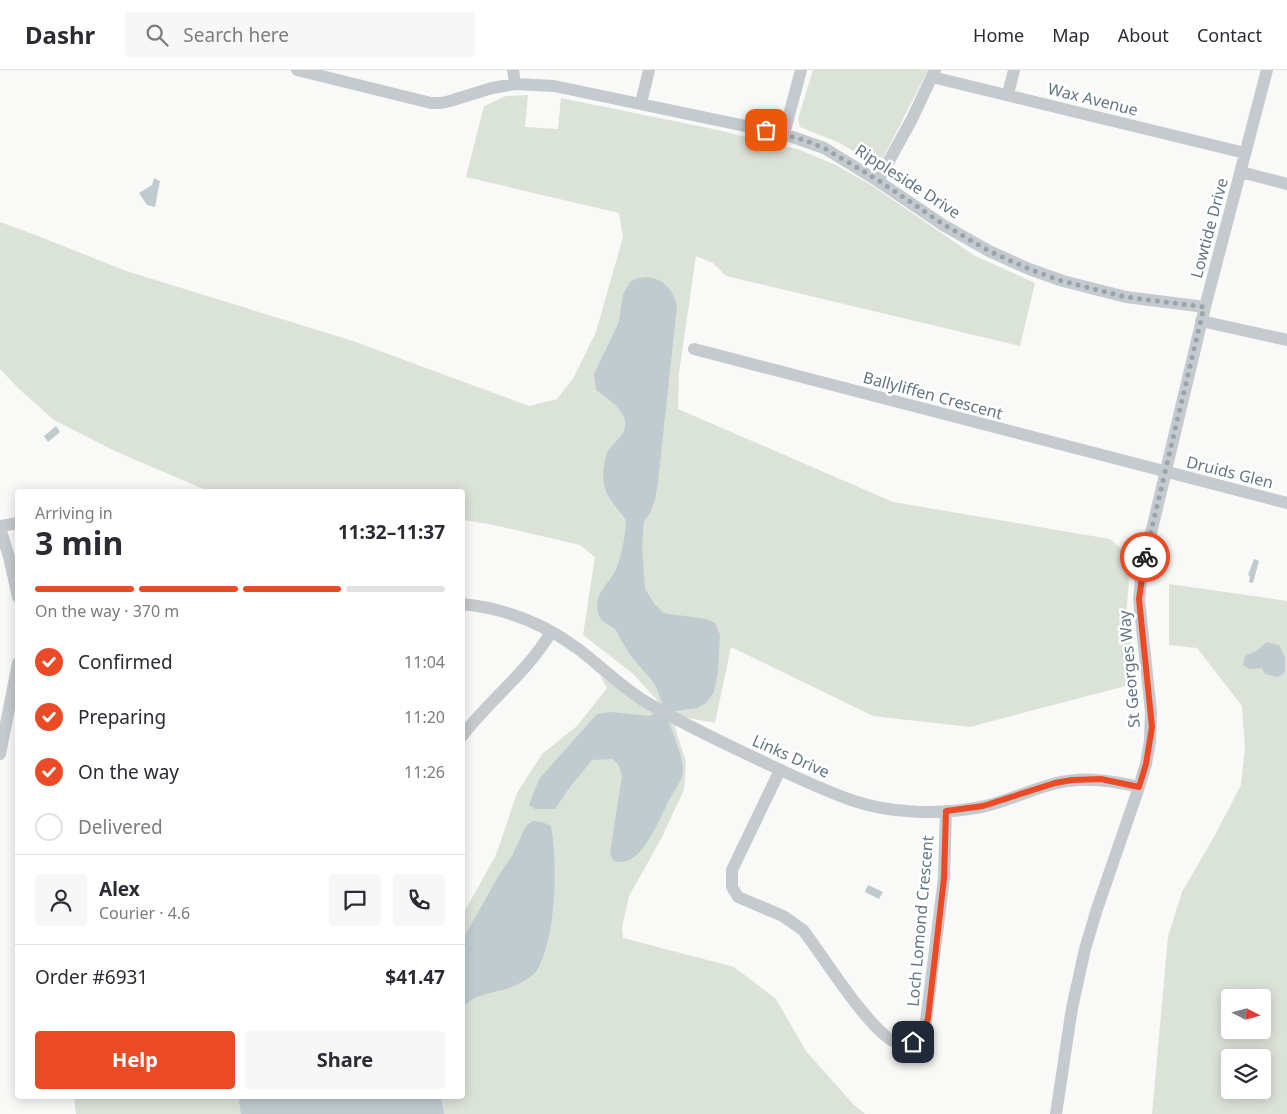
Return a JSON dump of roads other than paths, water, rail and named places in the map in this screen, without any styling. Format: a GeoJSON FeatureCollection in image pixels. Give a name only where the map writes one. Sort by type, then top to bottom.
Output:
{"type":"FeatureCollection","features":[{"type":"Feature","properties":{"kind":"street","name":"Rippleside Drive"},"geometry":{"type":"LineString","coordinates":[[297,70],[326,74],[420,101],[441,103],[492,88],[515,84],[554,86],[784,134],[824,148],[878,180],[943,224],[989,251],[1029,269],[1062,281],[1126,297],[1204,307]]}},
{"type":"Feature","properties":{"kind":"street"},"geometry":{"type":"LineString","coordinates":[[513,70],[515,84]]}},
{"type":"Feature","properties":{"kind":"street"},"geometry":{"type":"LineString","coordinates":[[640,103],[649,70]]}},
{"type":"Feature","properties":{"kind":"street"},"geometry":{"type":"LineString","coordinates":[[784,134],[801,70]]}},
{"type":"Feature","properties":{"kind":"street"},"geometry":{"type":"LineString","coordinates":[[1008,94],[1014,70]]}},
{"type":"Feature","properties":{"kind":"street","name":"Lowtide Drive"},"geometry":{"type":"LineString","coordinates":[[1184,394],[1204,307],[1267,70]]}},
{"type":"Feature","properties":{"kind":"street"},"geometry":{"type":"LineString","coordinates":[[878,180],[912,119],[933,73]]}},
{"type":"Feature","properties":{"kind":"street","name":"Wax Avenue"},"geometry":{"type":"LineString","coordinates":[[933,73],[1008,94],[1245,153]]}},
{"type":"Feature","properties":{"kind":"street"},"geometry":{"type":"LineString","coordinates":[[1241,172],[1287,184]]}},
{"type":"Feature","properties":{"kind":"street"},"geometry":{"type":"LineString","coordinates":[[1201,321],[1287,340]]}},
{"type":"Feature","properties":{"kind":"street","name":"Ballyliffen Crescent"},"geometry":{"type":"LineString","coordinates":[[694,349],[1164,472]]}},
{"type":"Feature","properties":{"kind":"street","name":"St Georges Way"},"geometry":{"type":"LineString","coordinates":[[1056,1114],[1072,1008],[1086,949],[1097,909],[1146,764],[1152,727],[1139,599],[1140,586],[1164,472],[1184,394]]}},
{"type":"Feature","properties":{"kind":"street","name":"Druids Glen"},"geometry":{"type":"LineString","coordinates":[[1164,472],[1287,503]]}},
{"type":"Feature","properties":{"kind":"street"},"geometry":{"type":"LineString","coordinates":[[15,524],[0,527],[10,557],[15,582]]}},
{"type":"Feature","properties":{"kind":"street","name":"Links Drive"},"geometry":{"type":"LineString","coordinates":[[465,604],[501,610],[530,621],[579,649],[610,676],[645,701],[706,735],[833,793],[865,804],[925,812],[946,811],[983,806],[1055,783],[1072,780],[1101,779],[1139,787]]}},
{"type":"Feature","properties":{"kind":"street"},"geometry":{"type":"LineString","coordinates":[[465,732],[490,703],[528,665],[551,632]]}},
{"type":"Feature","properties":{"kind":"street"},"geometry":{"type":"LineString","coordinates":[[0,754],[15,678]]}},
{"type":"Feature","properties":{"kind":"street","name":"Loch Lomond Crescent"},"geometry":{"type":"LineString","coordinates":[[780,770],[732,870],[734,893],[790,920],[803,930],[865,1014],[885,1036],[898,1043],[906,1044],[913,1042],[921,1036],[925,1029],[944,878],[946,811]]}}]}
